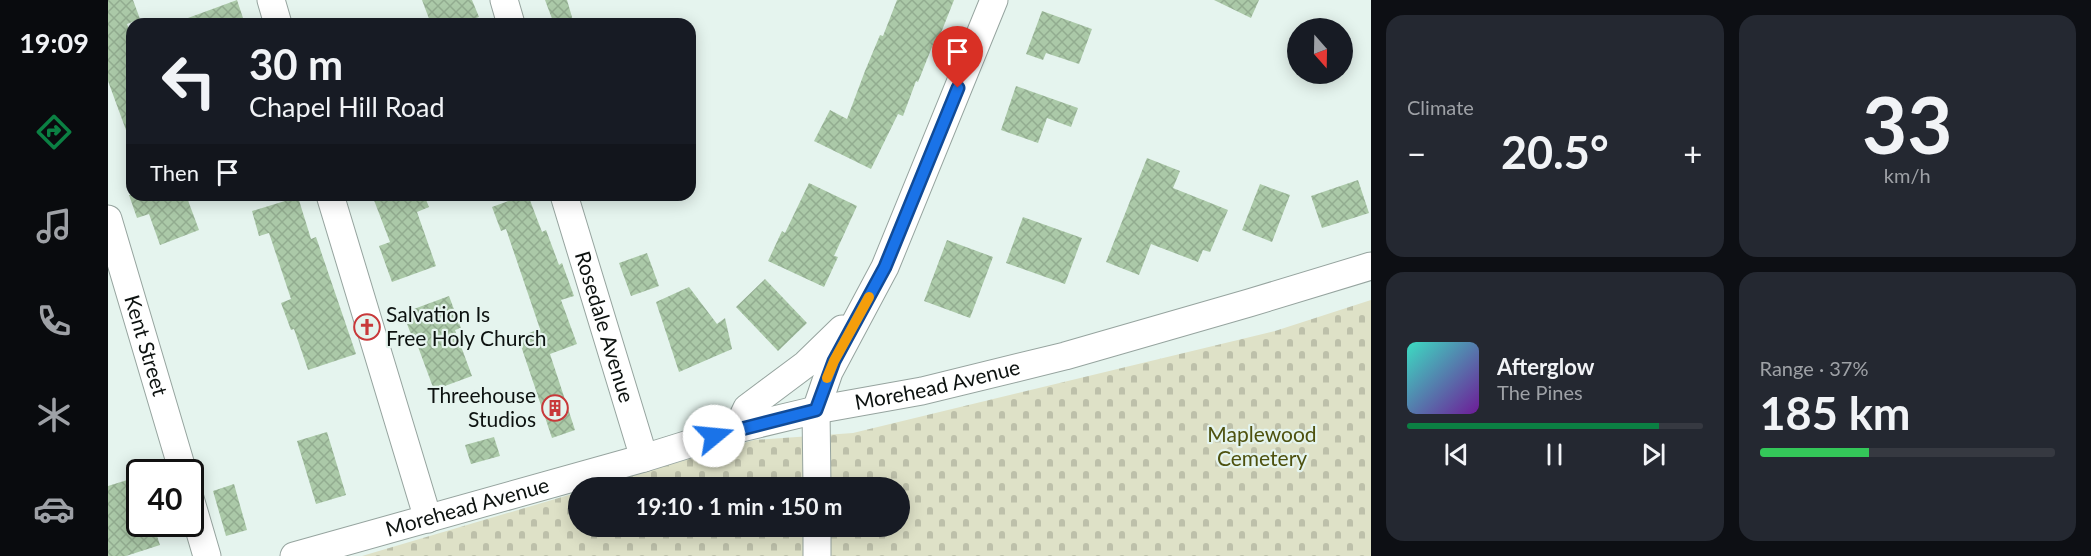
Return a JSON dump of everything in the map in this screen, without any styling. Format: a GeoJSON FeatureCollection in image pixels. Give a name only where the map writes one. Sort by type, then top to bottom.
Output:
{"type":"FeatureCollection","features":[{"type":"Feature","properties":{"kind":"street"},"geometry":{"type":"LineString","coordinates":[[271,0],[276,18]]}},
{"type":"Feature","properties":{"kind":"street"},"geometry":{"type":"LineString","coordinates":[[504,0],[509,18]]}},
{"type":"Feature","properties":{"kind":"street"},"geometry":{"type":"LineString","coordinates":[[817,477],[816,410],[834,361],[864,307],[899,234],[994,0]]}},
{"type":"Feature","properties":{"kind":"street"},"geometry":{"type":"LineString","coordinates":[[332,201],[428,519]]}},
{"type":"Feature","properties":{"kind":"street","name":"Rosedale Avenue"},"geometry":{"type":"LineString","coordinates":[[566,201],[644,458]]}},
{"type":"Feature","properties":{"kind":"street","name":"Kent Street"},"geometry":{"type":"LineString","coordinates":[[108,219],[179,459]]}},
{"type":"Feature","properties":{"kind":"street","name":"Morehead Avenue"},"geometry":{"type":"LineString","coordinates":[[294,556],[644,458],[737,429],[816,410],[922,391],[1065,356],[1238,307],[1371,266]]}},
{"type":"Feature","properties":{"kind":"street"},"geometry":{"type":"LineString","coordinates":[[737,429],[747,408],[814,357],[864,307]]}},
{"type":"Feature","properties":{"kind":"street"},"geometry":{"type":"LineString","coordinates":[[201,537],[207,556]]}},
{"type":"Feature","properties":{"kind":"street"},"geometry":{"type":"LineString","coordinates":[[817,537],[817,556]]}},
{"type":"Feature","properties":{"kind":"green space","name":"Maplewood Cemetery"},"geometry":{"type":"Polygon","coordinates":[[[1371,300],[1371,556],[362,556],[568,495],[568,537],[910,537],[910,477],[627,477],[754,440],[853,433],[1275,331],[1371,300]]]}},
{"type":"Feature","properties":{"kind":"building"},"geometry":{"type":"Polygon","coordinates":[[[108,0],[133,0],[140,18],[126,18],[126,130],[108,81],[108,0]]]}},
{"type":"Feature","properties":{"kind":"building"},"geometry":{"type":"Polygon","coordinates":[[[237,0],[243,18],[188,18],[237,0]]]}},
{"type":"Feature","properties":{"kind":"building"},"geometry":{"type":"Polygon","coordinates":[[[422,0],[472,0],[479,17],[476,18],[429,18],[422,0]]]}},
{"type":"Feature","properties":{"kind":"building"},"geometry":{"type":"Polygon","coordinates":[[[545,0],[567,0],[572,18],[552,18],[545,0]]]}},
{"type":"Feature","properties":{"kind":"building"},"geometry":{"type":"Polygon","coordinates":[[[897,0],[954,0],[937,43],[934,42],[918,82],[916,81],[903,116],[898,114],[871,169],[814,141],[830,110],[847,119],[880,35],[883,36],[897,0]]]}},
{"type":"Feature","properties":{"kind":"building"},"geometry":{"type":"Polygon","coordinates":[[[1214,0],[1259,0],[1251,18],[1214,0]]]}},
{"type":"Feature","properties":{"kind":"building"},"geometry":{"type":"Polygon","coordinates":[[[1042,11],[1092,29],[1079,64],[1046,53],[1043,60],[1026,54],[1042,11]]]}},
{"type":"Feature","properties":{"kind":"building"},"geometry":{"type":"Polygon","coordinates":[[[1016,86],[1078,108],[1071,127],[1047,118],[1038,143],[1001,130],[1016,86]]]}},
{"type":"Feature","properties":{"kind":"building"},"geometry":{"type":"Polygon","coordinates":[[[1147,158],[1180,171],[1173,188],[1228,210],[1210,252],[1203,250],[1198,262],[1151,244],[1139,275],[1106,262],[1147,158]]]}},
{"type":"Feature","properties":{"kind":"building"},"geometry":{"type":"Polygon","coordinates":[[[1358,180],[1369,213],[1322,228],[1311,196],[1358,180]]]}},
{"type":"Feature","properties":{"kind":"building"},"geometry":{"type":"Polygon","coordinates":[[[809,183],[857,206],[834,256],[838,257],[824,287],[768,261],[782,231],[785,233],[809,183]]]}},
{"type":"Feature","properties":{"kind":"building"},"geometry":{"type":"Polygon","coordinates":[[[1260,184],[1290,195],[1272,242],[1242,230],[1260,184]]]}},
{"type":"Feature","properties":{"kind":"building"},"geometry":{"type":"Polygon","coordinates":[[[131,201],[188,201],[199,230],[160,245],[149,214],[137,218],[131,201]]]}},
{"type":"Feature","properties":{"kind":"building"},"geometry":{"type":"Polygon","coordinates":[[[285,201],[299,201],[311,239],[316,237],[356,354],[308,370],[294,329],[291,330],[281,303],[291,299],[269,233],[259,236],[252,211],[285,201]]]}},
{"type":"Feature","properties":{"kind":"building"},"geometry":{"type":"Polygon","coordinates":[[[374,201],[426,201],[429,207],[417,212],[436,266],[392,282],[379,246],[390,242],[374,201]]]}},
{"type":"Feature","properties":{"kind":"building"},"geometry":{"type":"Polygon","coordinates":[[[508,201],[530,201],[542,232],[546,230],[559,265],[562,263],[574,296],[561,300],[577,344],[550,354],[575,430],[552,438],[518,337],[540,329],[506,229],[501,231],[492,207],[508,201]]]}},
{"type":"Feature","properties":{"kind":"building"},"geometry":{"type":"Polygon","coordinates":[[[1023,217],[1082,238],[1065,284],[1006,263],[1023,217]]]}},
{"type":"Feature","properties":{"kind":"building"},"geometry":{"type":"Polygon","coordinates":[[[947,240],[993,257],[970,318],[924,301],[947,240]]]}},
{"type":"Feature","properties":{"kind":"building"},"geometry":{"type":"Polygon","coordinates":[[[647,253],[659,286],[631,296],[619,263],[647,253]]]}},
{"type":"Feature","properties":{"kind":"building"},"geometry":{"type":"Polygon","coordinates":[[[765,279],[807,323],[778,351],[736,307],[765,279]]]}},
{"type":"Feature","properties":{"kind":"building"},"geometry":{"type":"Polygon","coordinates":[[[689,287],[717,324],[725,318],[732,349],[679,372],[656,302],[689,287]]]}},
{"type":"Feature","properties":{"kind":"building"},"geometry":{"type":"Polygon","coordinates":[[[449,296],[461,328],[455,330],[472,376],[434,390],[403,313],[449,296]]]}},
{"type":"Feature","properties":{"kind":"building"},"geometry":{"type":"Polygon","coordinates":[[[327,432],[346,495],[316,504],[297,441],[327,432]]]}},
{"type":"Feature","properties":{"kind":"building"},"geometry":{"type":"Polygon","coordinates":[[[494,437],[500,456],[471,464],[465,445],[494,437]]]}},
{"type":"Feature","properties":{"kind":"building"},"geometry":{"type":"Polygon","coordinates":[[[126,480],[126,537],[157,537],[160,545],[126,556],[108,556],[108,486],[126,480]]]}},
{"type":"Feature","properties":{"kind":"building"},"geometry":{"type":"Polygon","coordinates":[[[234,484],[247,530],[226,536],[213,491],[234,484]]]}},
{"type":"Feature","properties":{"kind":"slow traffic"},"geometry":{"type":"LineString","coordinates":[[827,378],[869,297]]}},
{"type":"Feature","properties":{"kind":"place","name":"Salvation Is Free Holy Church"},"geometry":{"type":"Point","coordinates":[367,327]}},
{"type":"Feature","properties":{"kind":"place","name":"Threehouse Studios"},"geometry":{"type":"Point","coordinates":[555,408]}},
{"type":"Feature","properties":{"kind":"route"},"geometry":{"type":"LineString","coordinates":[[714,436],[816,410],[834,361],[885,267],[958,88]]}}]}
